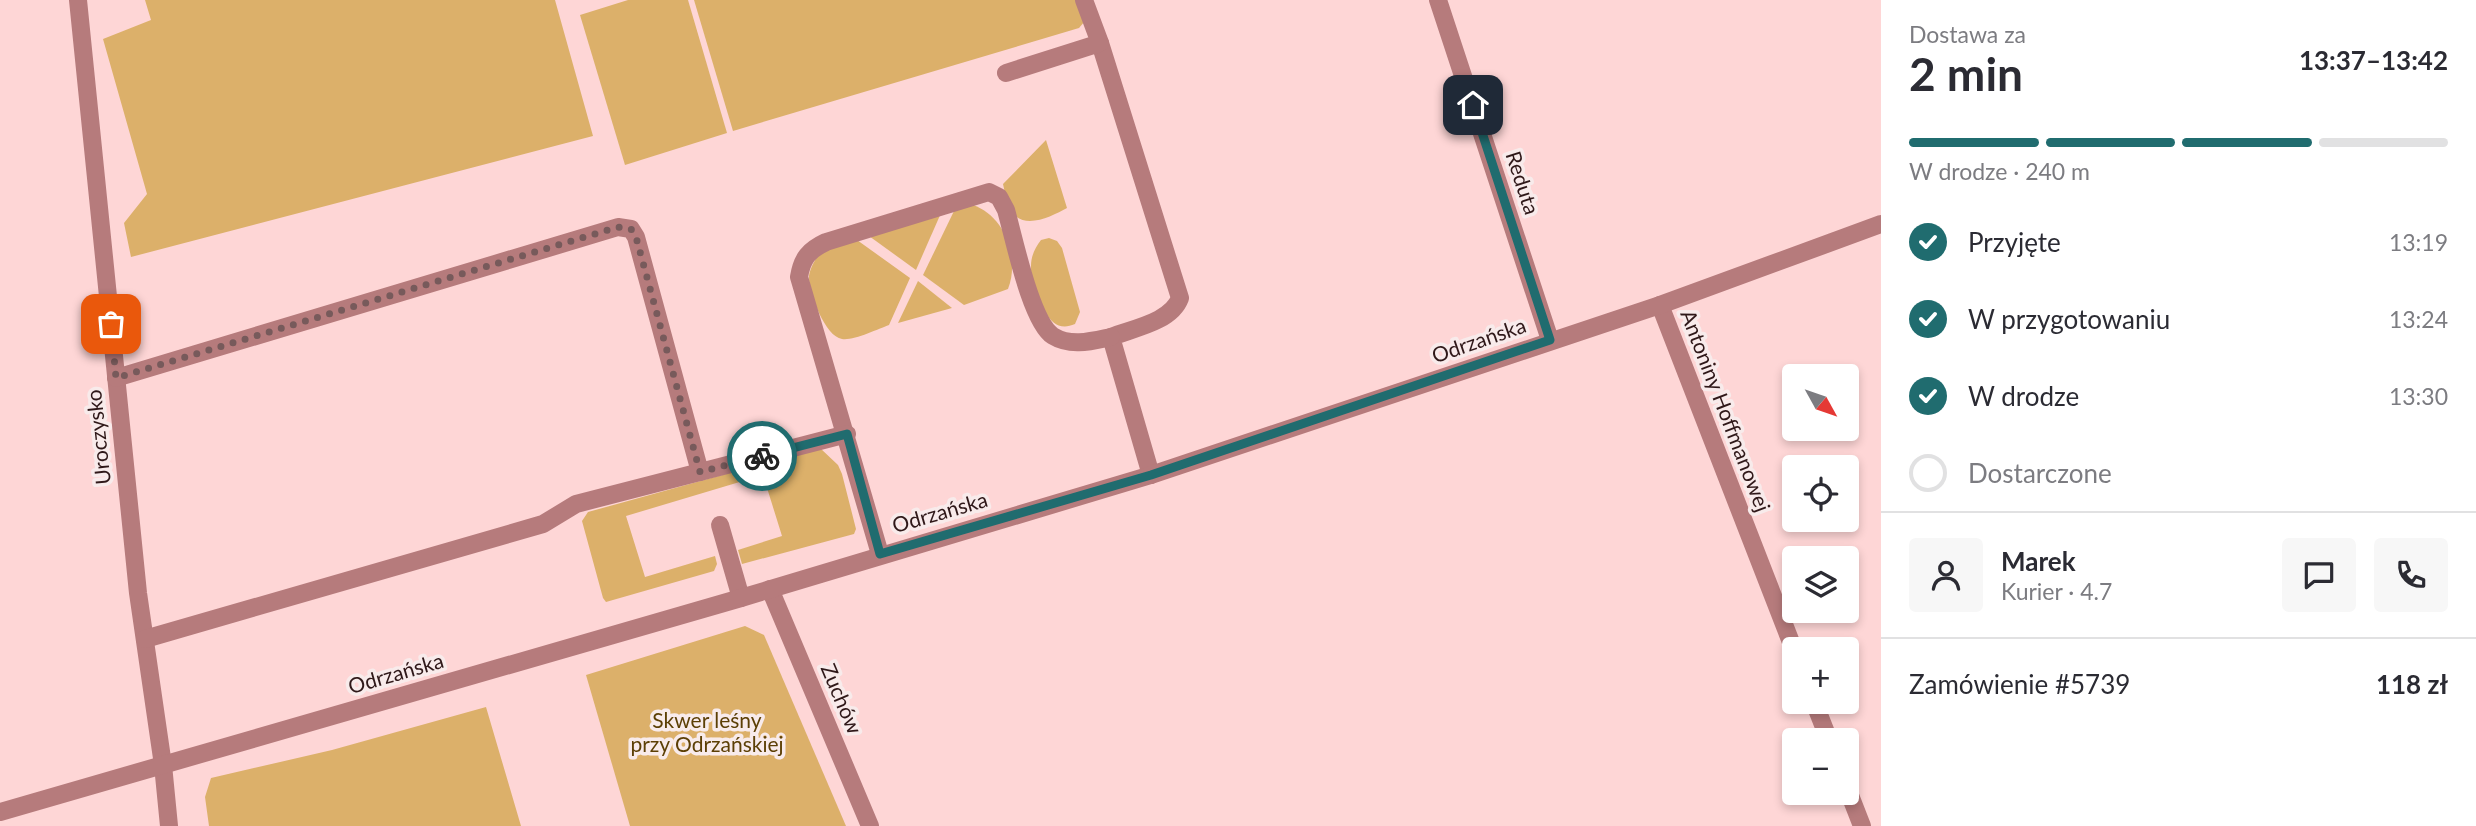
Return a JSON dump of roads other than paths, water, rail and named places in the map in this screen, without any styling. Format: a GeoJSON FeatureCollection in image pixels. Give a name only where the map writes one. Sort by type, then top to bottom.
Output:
{"type":"FeatureCollection","features":[{"type":"Feature","properties":{"kind":"street","name":"Uroczysko"},"geometry":{"type":"LineString","coordinates":[[78,0],[116,378],[169,826]]}},
{"type":"Feature","properties":{"kind":"street"},"geometry":{"type":"LineString","coordinates":[[880,554],[799,277],[807,254],[826,242],[989,192],[999,197],[1006,210],[1035,311],[1046,330],[1055,337],[1080,343],[1111,337],[1167,316],[1177,307],[1180,298],[1084,0]]}},
{"type":"Feature","properties":{"kind":"street","name":"Reduta"},"geometry":{"type":"LineString","coordinates":[[1438,0],[1550,340]]}},
{"type":"Feature","properties":{"kind":"street"},"geometry":{"type":"LineString","coordinates":[[1006,73],[1100,43]]}},
{"type":"Feature","properties":{"kind":"street","name":"Odrzańska"},"geometry":{"type":"LineString","coordinates":[[0,812],[741,598],[880,554],[1151,475],[1660,305],[1881,224]]}},
{"type":"Feature","properties":{"kind":"street"},"geometry":{"type":"LineString","coordinates":[[116,378],[618,227],[631,229],[636,237],[700,472]]}},
{"type":"Feature","properties":{"kind":"street","name":"Antoniny Hoffmanowej"},"geometry":{"type":"LineString","coordinates":[[1660,305],[1789,637]]}},
{"type":"Feature","properties":{"kind":"street"},"geometry":{"type":"LineString","coordinates":[[1111,337],[1151,475]]}},
{"type":"Feature","properties":{"kind":"street"},"geometry":{"type":"LineString","coordinates":[[145,639],[543,524],[576,504],[847,434]]}},
{"type":"Feature","properties":{"kind":"street"},"geometry":{"type":"LineString","coordinates":[[720,525],[741,598]]}},
{"type":"Feature","properties":{"kind":"street","name":"Zuchów"},"geometry":{"type":"LineString","coordinates":[[770,589],[870,826]]}},
{"type":"Feature","properties":{"kind":"street"},"geometry":{"type":"LineString","coordinates":[[1854,805],[1862,826]]}},
{"type":"Feature","properties":{"kind":"park label","name":"Skwer leśny przy Odrzańskiej"},"geometry":{"type":"Point","coordinates":[707,733]}}]}
